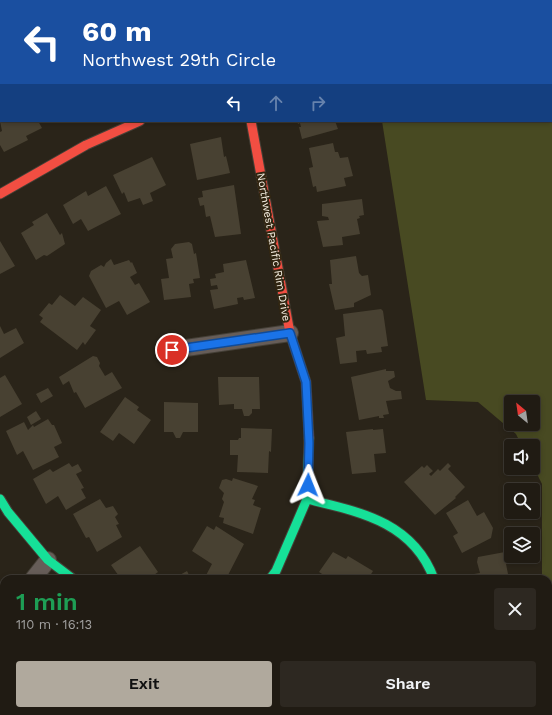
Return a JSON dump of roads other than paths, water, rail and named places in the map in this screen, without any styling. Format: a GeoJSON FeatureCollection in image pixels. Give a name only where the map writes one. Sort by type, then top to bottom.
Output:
{"type":"FeatureCollection","features":[{"type":"Feature","properties":{"kind":"street"},"geometry":{"type":"LineString","coordinates":[[0,194],[73,152],[117,130],[137,122]]}},
{"type":"Feature","properties":{"kind":"street","name":"Northwest Pacific Rim Drive"},"geometry":{"type":"LineString","coordinates":[[251,122],[290,333],[306,382],[309,443],[307,499],[273,575]]}},
{"type":"Feature","properties":{"kind":"street"},"geometry":{"type":"LineString","coordinates":[[172,350],[290,333]]}},
{"type":"Feature","properties":{"kind":"street"},"geometry":{"type":"LineString","coordinates":[[0,498],[8,512],[48,560],[69,575]]}},
{"type":"Feature","properties":{"kind":"street"},"geometry":{"type":"LineString","coordinates":[[307,499],[366,514],[396,528],[420,549],[432,575]]}},
{"type":"Feature","properties":{"kind":"street"},"geometry":{"type":"LineString","coordinates":[[36,575],[48,560]]}}]}
